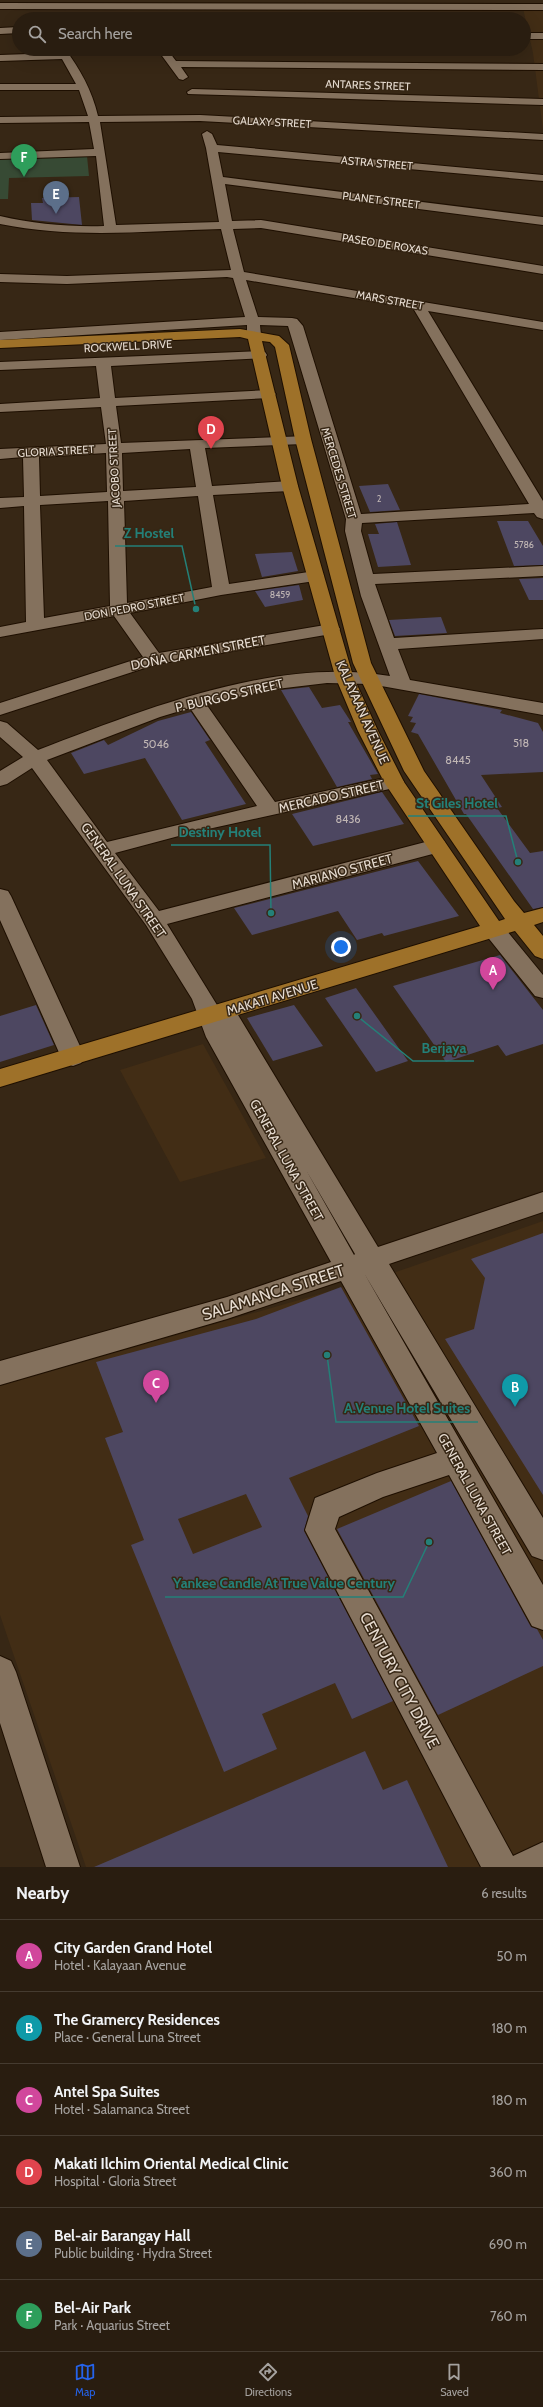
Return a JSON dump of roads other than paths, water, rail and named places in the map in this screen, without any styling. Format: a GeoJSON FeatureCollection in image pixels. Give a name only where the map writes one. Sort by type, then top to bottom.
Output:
{"type":"FeatureCollection","features":[{"type":"Feature","properties":{"kind":"main road","name":"ROCKWELL DRIVE"},"geometry":{"type":"LineString","coordinates":[[0,344],[240,333],[256,340]]}},
{"type":"Feature","properties":{"kind":"main road","name":"KALAYAAN AVENUE"},"geometry":{"type":"LineString","coordinates":[[494,930],[394,782],[344,676],[278,441],[269,394],[256,340],[274,339],[282,345],[303,439],[362,662],[414,771],[444,818],[519,922],[543,951]]}},
{"type":"Feature","properties":{"kind":"main road","name":"ROCKWELL DRIVE"},"geometry":{"type":"LineString","coordinates":[[0,353],[224,341],[246,344],[256,340]]}},
{"type":"Feature","properties":{"kind":"main road","name":"MAKATI AVENUE"},"geometry":{"type":"LineString","coordinates":[[0,1078],[543,916]]}},
{"type":"Feature","properties":{"kind":"street"},"geometry":{"type":"LineString","coordinates":[[109,3],[121,12]]}},
{"type":"Feature","properties":{"kind":"street"},"geometry":{"type":"LineString","coordinates":[[0,6],[109,3],[543,7]]}},
{"type":"Feature","properties":{"kind":"street"},"geometry":{"type":"LineString","coordinates":[[14,6],[22,12]]}},
{"type":"Feature","properties":{"kind":"street"},"geometry":{"type":"LineString","coordinates":[[0,31],[12,30]]}},
{"type":"Feature","properties":{"kind":"street"},"geometry":{"type":"LineString","coordinates":[[531,36],[543,36]]}},
{"type":"Feature","properties":{"kind":"street"},"geometry":{"type":"LineString","coordinates":[[0,58],[25,56]]}},
{"type":"Feature","properties":{"kind":"street"},"geometry":{"type":"LineString","coordinates":[[66,56],[73,64],[84,86],[94,119],[111,230]]}},
{"type":"Feature","properties":{"kind":"street"},"geometry":{"type":"LineString","coordinates":[[168,56],[175,64],[192,92],[200,118],[212,148],[226,224],[256,340]]}},
{"type":"Feature","properties":{"kind":"street"},"geometry":{"type":"LineString","coordinates":[[175,64],[543,68]]}},
{"type":"Feature","properties":{"kind":"street"},"geometry":{"type":"LineString","coordinates":[[0,87],[84,86]]}},
{"type":"Feature","properties":{"kind":"street","name":"ANTARES STREET"},"geometry":{"type":"LineString","coordinates":[[192,92],[543,102]]}},
{"type":"Feature","properties":{"kind":"street","name":"GALAXY STREET"},"geometry":{"type":"LineString","coordinates":[[0,120],[200,118],[543,137]]}},
{"type":"Feature","properties":{"kind":"street","name":"ASTRA STREET"},"geometry":{"type":"LineString","coordinates":[[212,148],[543,178]]}},
{"type":"Feature","properties":{"kind":"street"},"geometry":{"type":"LineString","coordinates":[[0,156],[99,152]]}},
{"type":"Feature","properties":{"kind":"street","name":"PLANET STREET"},"geometry":{"type":"LineString","coordinates":[[218,180],[543,221]]}},
{"type":"Feature","properties":{"kind":"street","name":"PASEO DE ROXAS"},"geometry":{"type":"LineString","coordinates":[[0,220],[55,229],[111,230],[226,224],[261,224],[543,270]]}},
{"type":"Feature","properties":{"kind":"street","name":"MARS STREET"},"geometry":{"type":"LineString","coordinates":[[0,278],[36,280],[238,274],[543,326]]}},
{"type":"Feature","properties":{"kind":"street"},"geometry":{"type":"LineString","coordinates":[[354,519],[541,511],[417,304]]}},
{"type":"Feature","properties":{"kind":"street","name":"MERCEDES STREET"},"geometry":{"type":"LineString","coordinates":[[256,340],[284,320],[292,322],[296,326],[354,519],[353,531],[366,579],[387,644],[402,684]]}},
{"type":"Feature","properties":{"kind":"street"},"geometry":{"type":"LineString","coordinates":[[0,336],[256,340]]}},
{"type":"Feature","properties":{"kind":"street"},"geometry":{"type":"LineString","coordinates":[[0,366],[103,362],[256,340]]}},
{"type":"Feature","properties":{"kind":"street","name":"JACOBO STREET"},"geometry":{"type":"LineString","coordinates":[[103,362],[114,448],[119,610]]}},
{"type":"Feature","properties":{"kind":"street"},"geometry":{"type":"LineString","coordinates":[[0,408],[269,394]]}},
{"type":"Feature","properties":{"kind":"street","name":"GLORIA STREET"},"geometry":{"type":"LineString","coordinates":[[0,454],[303,439]]}},
{"type":"Feature","properties":{"kind":"street"},"geometry":{"type":"LineString","coordinates":[[197,444],[221,590]]}},
{"type":"Feature","properties":{"kind":"street"},"geometry":{"type":"LineString","coordinates":[[32,452],[31,501],[35,625]]}},
{"type":"Feature","properties":{"kind":"street"},"geometry":{"type":"LineString","coordinates":[[0,503],[290,486]]}},
{"type":"Feature","properties":{"kind":"street"},"geometry":{"type":"LineString","coordinates":[[366,579],[543,571]]}},
{"type":"Feature","properties":{"kind":"street","name":"DON PEDRO STREET"},"geometry":{"type":"LineString","coordinates":[[0,632],[221,590],[315,576]]}},
{"type":"Feature","properties":{"kind":"street"},"geometry":{"type":"LineString","coordinates":[[119,610],[154,659]]}},
{"type":"Feature","properties":{"kind":"street","name":"DOÑA CARMEN STREET"},"geometry":{"type":"LineString","coordinates":[[0,709],[124,667],[154,659],[331,629]]}},
{"type":"Feature","properties":{"kind":"street"},"geometry":{"type":"LineString","coordinates":[[387,644],[543,634]]}},
{"type":"Feature","properties":{"kind":"street","name":"P. BURGOS STREET"},"geometry":{"type":"LineString","coordinates":[[0,780],[35,758],[194,701],[268,684],[344,676],[370,678],[543,709]]}},
{"type":"Feature","properties":{"kind":"street"},"geometry":{"type":"LineString","coordinates":[[194,701],[270,810]]}},
{"type":"Feature","properties":{"kind":"street","name":"GENERAL LUNA STREET"},"geometry":{"type":"LineString","coordinates":[[0,727],[35,758],[104,849],[218,1013],[218,1036],[360,1265],[458,1402],[543,1546]]}},
{"type":"Feature","properties":{"kind":"street","name":"MERCADO STREET"},"geometry":{"type":"LineString","coordinates":[[104,849],[394,782]]}},
{"type":"Feature","properties":{"kind":"street","name":"MARIANO STREET"},"geometry":{"type":"LineString","coordinates":[[154,920],[437,846]]}},
{"type":"Feature","properties":{"kind":"street"},"geometry":{"type":"LineString","coordinates":[[0,896],[73,1057]]}},
{"type":"Feature","properties":{"kind":"street","name":"KALAYAAN AVENUE"},"geometry":{"type":"LineString","coordinates":[[494,930],[543,990]]}},
{"type":"Feature","properties":{"kind":"street","name":"SALAMANCA STREET"},"geometry":{"type":"LineString","coordinates":[[0,1373],[227,1308],[360,1265],[543,1202]]}},
{"type":"Feature","properties":{"kind":"street","name":"GENERAL LUNA STREET"},"geometry":{"type":"LineString","coordinates":[[360,1265],[430,1414],[543,1615]]}},
{"type":"Feature","properties":{"kind":"street"},"geometry":{"type":"LineString","coordinates":[[430,1414],[458,1402]]}},
{"type":"Feature","properties":{"kind":"street","name":"CENTURY CITY DRIVE"},"geometry":{"type":"LineString","coordinates":[[456,1460],[377,1486],[326,1508],[320,1530],[500,1867]]}},
{"type":"Feature","properties":{"kind":"street"},"geometry":{"type":"LineString","coordinates":[[0,1672],[5,1708],[63,1867]]}},
{"type":"Feature","properties":{"kind":"street"},"geometry":{"type":"LineString","coordinates":[[526,1867],[543,1859]]}},
{"type":"Feature","properties":{"kind":"place","name":"Bel-Air Park"},"geometry":{"type":"Point","coordinates":[24,177]}},
{"type":"Feature","properties":{"kind":"place","name":"Bel-air Barangay Hall"},"geometry":{"type":"Point","coordinates":[56,214]}},
{"type":"Feature","properties":{"kind":"place","name":"Makati Ilchim Oriental Medical Clinic"},"geometry":{"type":"Point","coordinates":[211,449]}},
{"type":"Feature","properties":{"kind":"place","name":"Z Hostel"},"geometry":{"type":"Point","coordinates":[196,609]}},
{"type":"Feature","properties":{"kind":"place","name":"St Giles Hotel"},"geometry":{"type":"Point","coordinates":[518,862]}},
{"type":"Feature","properties":{"kind":"place","name":"Destiny Hotel"},"geometry":{"type":"Point","coordinates":[271,913]}},
{"type":"Feature","properties":{"kind":"place","name":"City Garden Grand Hotel"},"geometry":{"type":"Point","coordinates":[493,990]}},
{"type":"Feature","properties":{"kind":"place","name":"Berjaya"},"geometry":{"type":"Point","coordinates":[357,1016]}},
{"type":"Feature","properties":{"kind":"place","name":"A.Venue Hotel Suites"},"geometry":{"type":"Point","coordinates":[327,1355]}},
{"type":"Feature","properties":{"kind":"place","name":"Antel Spa Suites"},"geometry":{"type":"Point","coordinates":[156,1403]}},
{"type":"Feature","properties":{"kind":"place","name":"The Gramercy Residences"},"geometry":{"type":"Point","coordinates":[515,1407]}},
{"type":"Feature","properties":{"kind":"place","name":"Yankee Candle At True Value Century"},"geometry":{"type":"Point","coordinates":[429,1542]}}]}
